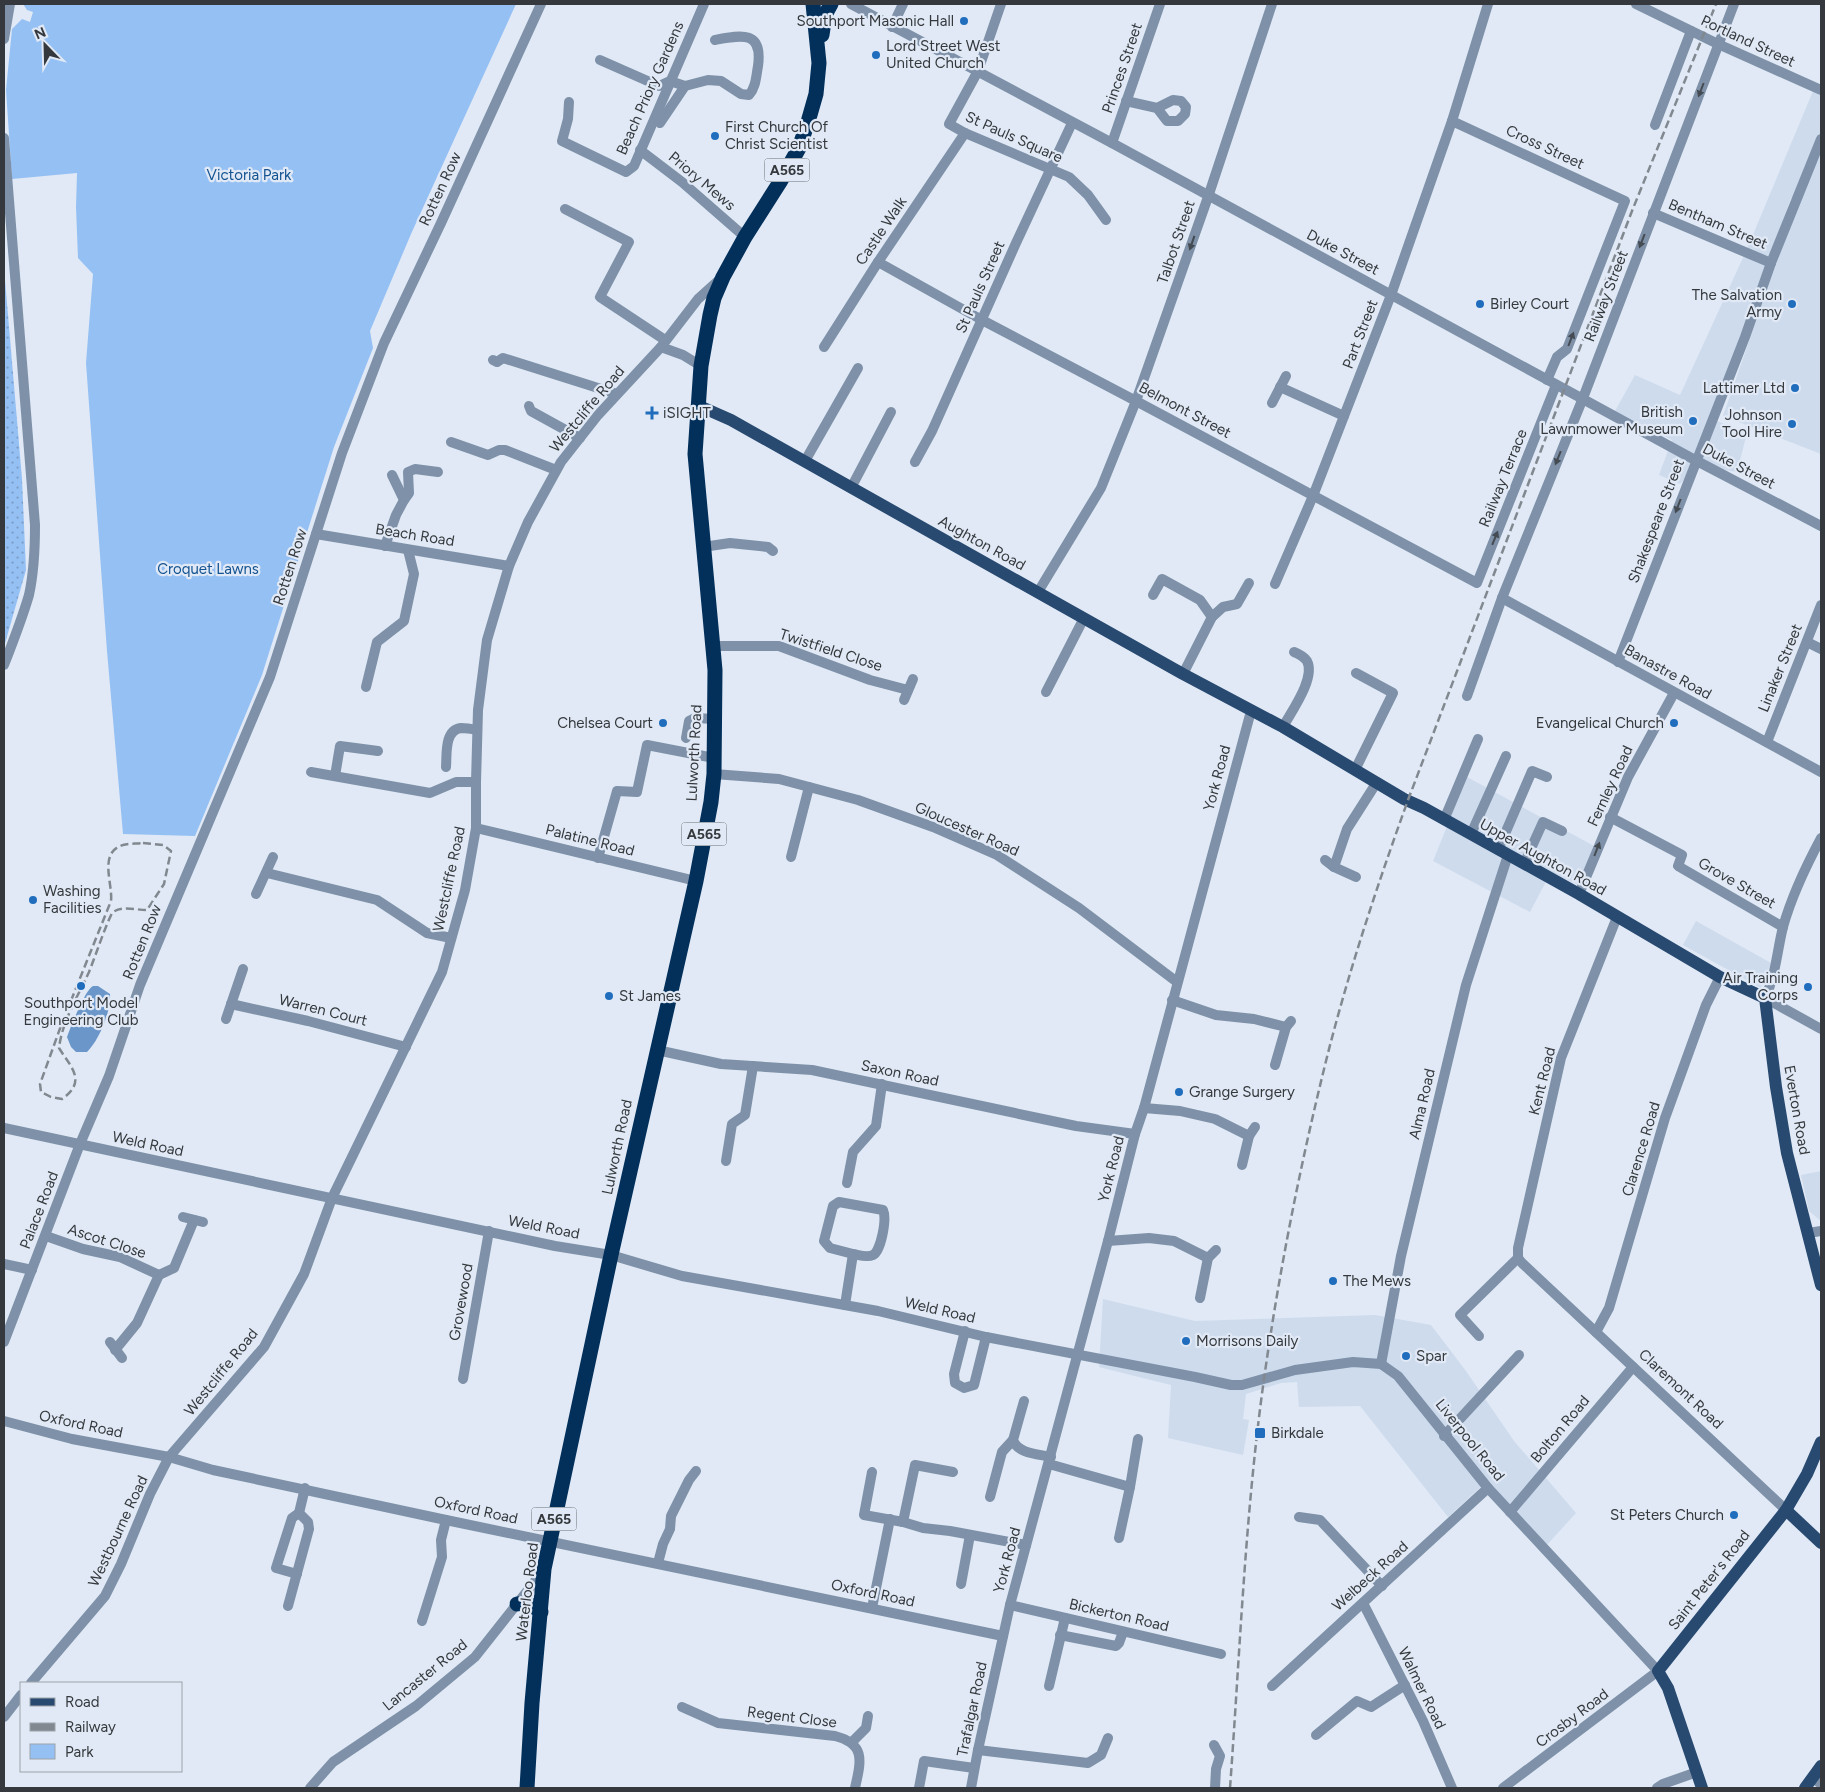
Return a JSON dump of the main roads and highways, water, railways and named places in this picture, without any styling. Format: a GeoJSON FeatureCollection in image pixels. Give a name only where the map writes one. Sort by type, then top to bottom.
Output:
{"type":"FeatureCollection","features":[{"type":"Feature","properties":{"kind":"highway","name":"A565"},"geometry":{"type":"LineString","coordinates":[[813,4],[819,52]]}},
{"type":"Feature","properties":{"kind":"highway","name":"A565"},"geometry":{"type":"LineString","coordinates":[[819,52],[825,15],[830,4]]}},
{"type":"Feature","properties":{"kind":"highway","name":"Lulworth Road"},"geometry":{"type":"LineString","coordinates":[[611,1255],[696,881],[714,774],[715,670],[695,454],[701,366],[714,298],[723,277],[799,148],[816,94],[819,52]]}},
{"type":"Feature","properties":{"kind":"highway","name":"Waterloo Road"},"geometry":{"type":"LineString","coordinates":[[527,1788],[532,1703],[544,1569],[611,1255]]}},
{"type":"Feature","properties":{"kind":"highway"},"geometry":{"type":"LineString","coordinates":[[517,1604],[525,1603],[541,1612]]}},
{"type":"Feature","properties":{"kind":"main road","name":"Aughton Road"},"geometry":{"type":"LineString","coordinates":[[697,405],[731,420],[1251,711]]}},
{"type":"Feature","properties":{"kind":"main road","name":"Upper Aughton Road"},"geometry":{"type":"LineString","coordinates":[[1251,711],[1283,727],[1355,770],[1578,894],[1720,977],[1765,998]]}},
{"type":"Feature","properties":{"kind":"main road","name":"Everton Road"},"geometry":{"type":"LineString","coordinates":[[1765,998],[1776,1087],[1787,1153],[1821,1285]]}},
{"type":"Feature","properties":{"kind":"main road"},"geometry":{"type":"LineString","coordinates":[[1786,1510],[1807,1474],[1821,1442]]}},
{"type":"Feature","properties":{"kind":"main road","name":"Claremont Road"},"geometry":{"type":"LineString","coordinates":[[1786,1510],[1821,1543]]}},
{"type":"Feature","properties":{"kind":"main road","name":"Saint Peter's Road"},"geometry":{"type":"LineString","coordinates":[[1658,1671],[1786,1510]]}},
{"type":"Feature","properties":{"kind":"main road","name":"Liverpool Road"},"geometry":{"type":"LineString","coordinates":[[1658,1671],[1668,1688],[1702,1788]]}},
{"type":"Feature","properties":{"kind":"main road"},"geometry":{"type":"LineString","coordinates":[[1805,1788],[1817,1781],[1821,1766]]}},
{"type":"Feature","properties":{"kind":"railway"},"geometry":{"type":"LineString","coordinates":[[1230,1788],[1257,1430],[1276,1299],[1307,1140],[1326,1061],[1364,930],[1408,800],[1632,211],[1716,4]]}},
{"type":"Feature","properties":{"kind":"railway"},"geometry":{"type":"LineString","coordinates":[[143,843],[163,845],[171,851],[164,884],[147,910],[120,909],[112,913],[89,972],[67,1019],[61,1038],[59,1048],[72,1067],[75,1080],[74,1086],[62,1099],[51,1097],[41,1092],[40,1084],[62,1023],[111,901],[108,869],[111,854],[115,849],[123,845],[143,843]]}},
{"type":"Feature","properties":{"kind":"place","name":"Southport Masonic Hall"},"geometry":{"type":"Point","coordinates":[964,21]}},
{"type":"Feature","properties":{"kind":"place","name":"Lord Street West United Church"},"geometry":{"type":"Point","coordinates":[876,55]}},
{"type":"Feature","properties":{"kind":"place","name":"First Church Of Christ Scientist"},"geometry":{"type":"Point","coordinates":[715,136]}},
{"type":"Feature","properties":{"kind":"place","name":"Birley Court"},"geometry":{"type":"Point","coordinates":[1480,304]}},
{"type":"Feature","properties":{"kind":"place","name":"The Salvation Army"},"geometry":{"type":"Point","coordinates":[1792,304]}},
{"type":"Feature","properties":{"kind":"place","name":"Lattimer Ltd"},"geometry":{"type":"Point","coordinates":[1795,388]}},
{"type":"Feature","properties":{"kind":"place","name":"iSIGHT"},"geometry":{"type":"Point","coordinates":[652,413]}},
{"type":"Feature","properties":{"kind":"place","name":"British Lawnmower Museum"},"geometry":{"type":"Point","coordinates":[1693,421]}},
{"type":"Feature","properties":{"kind":"place","name":"Johnson Tool Hire"},"geometry":{"type":"Point","coordinates":[1792,424]}},
{"type":"Feature","properties":{"kind":"place","name":"Chelsea Court"},"geometry":{"type":"Point","coordinates":[663,723]}},
{"type":"Feature","properties":{"kind":"place","name":"Evangelical Church"},"geometry":{"type":"Point","coordinates":[1674,723]}},
{"type":"Feature","properties":{"kind":"place","name":"Washing Facilities"},"geometry":{"type":"Point","coordinates":[33,900]}},
{"type":"Feature","properties":{"kind":"place","name":"Southport Model Engineering Club"},"geometry":{"type":"Point","coordinates":[81,986]}},
{"type":"Feature","properties":{"kind":"place","name":"Air Training Corps"},"geometry":{"type":"Point","coordinates":[1808,987]}},
{"type":"Feature","properties":{"kind":"place","name":"St James"},"geometry":{"type":"Point","coordinates":[609,996]}},
{"type":"Feature","properties":{"kind":"place","name":"Grange Surgery"},"geometry":{"type":"Point","coordinates":[1179,1092]}},
{"type":"Feature","properties":{"kind":"place","name":"The Mews"},"geometry":{"type":"Point","coordinates":[1333,1281]}},
{"type":"Feature","properties":{"kind":"place","name":"Morrisons Daily"},"geometry":{"type":"Point","coordinates":[1186,1341]}},
{"type":"Feature","properties":{"kind":"place","name":"Spar"},"geometry":{"type":"Point","coordinates":[1406,1356]}},
{"type":"Feature","properties":{"kind":"place","name":"Birkdale"},"geometry":{"type":"Point","coordinates":[1260,1433]}},
{"type":"Feature","properties":{"kind":"place","name":"St Peters Church"},"geometry":{"type":"Point","coordinates":[1734,1515]}},
{"type":"Feature","properties":{"kind":"park label","name":"Victoria Park"},"geometry":{"type":"Point","coordinates":[249,175]}},
{"type":"Feature","properties":{"kind":"park label","name":"Croquet Lawns"},"geometry":{"type":"Point","coordinates":[208,569]}}]}
